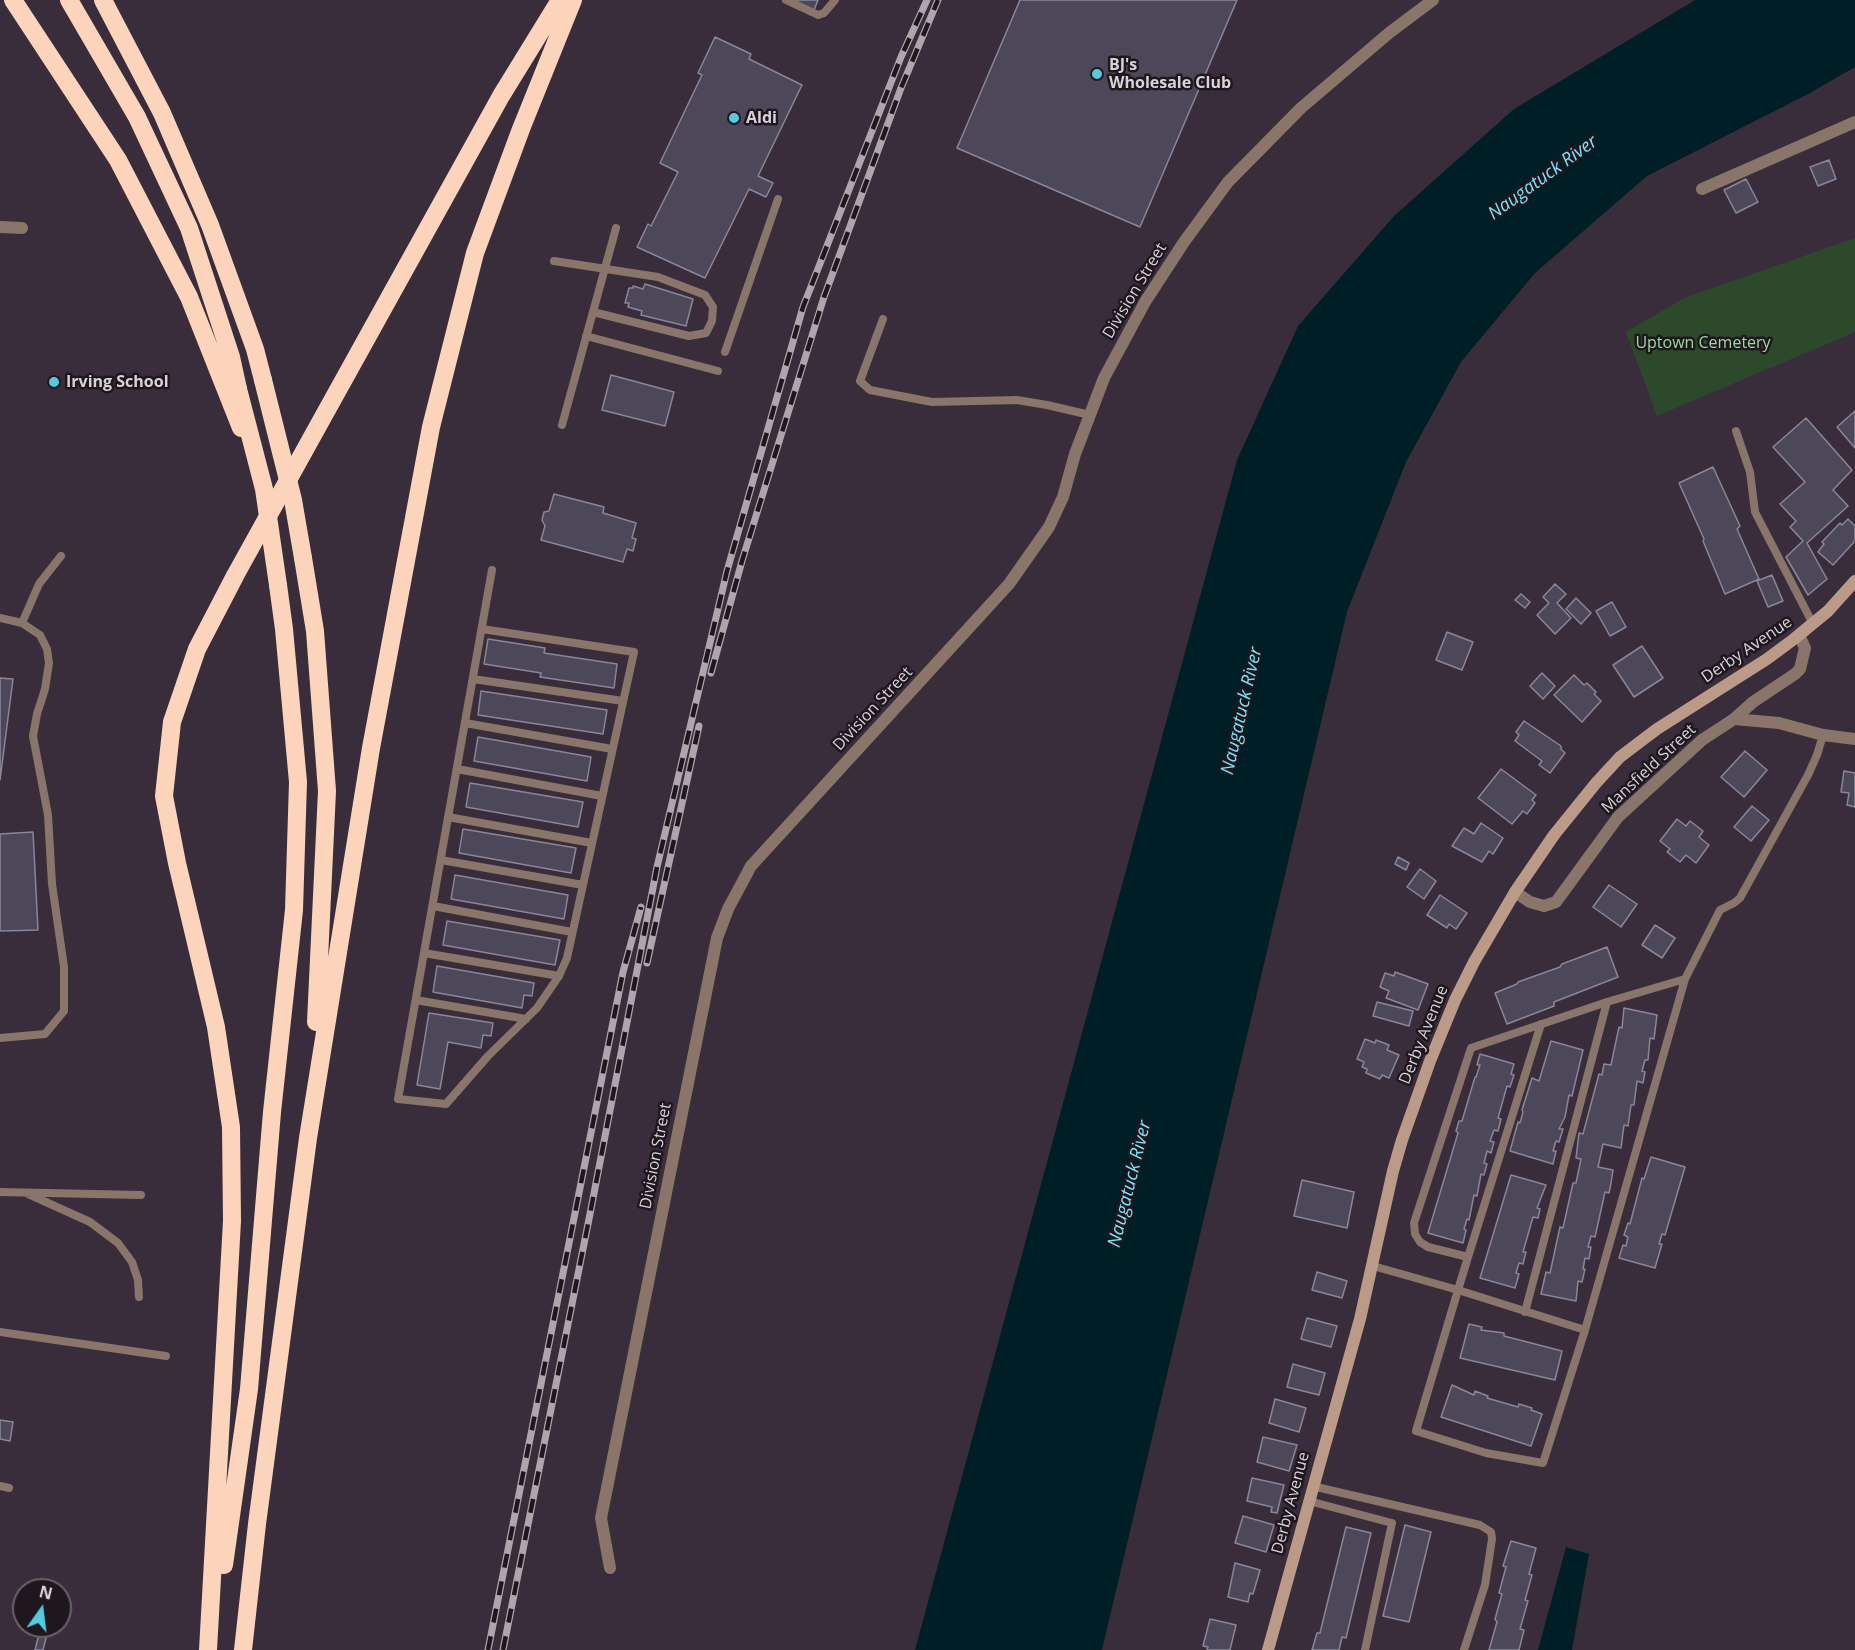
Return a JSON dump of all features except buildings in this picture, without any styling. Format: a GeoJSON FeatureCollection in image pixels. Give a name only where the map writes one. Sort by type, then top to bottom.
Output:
{"type":"FeatureCollection","features":[{"type":"Feature","properties":{"kind":"highway"},"geometry":{"type":"LineString","coordinates":[[13,0],[118,160],[189,297],[234,392],[264,489],[284,629],[298,782],[295,899],[272,1112],[249,1389],[228,1527],[214,1650]]}},
{"type":"Feature","properties":{"kind":"highway"},"geometry":{"type":"LineString","coordinates":[[69,0],[137,117],[189,228],[231,357],[234,392]]}},
{"type":"Feature","properties":{"kind":"highway"},"geometry":{"type":"LineString","coordinates":[[103,0],[162,113],[210,225],[255,349],[293,500],[315,631],[327,791],[320,972],[308,1138]]}},
{"type":"Feature","properties":{"kind":"highway"},"geometry":{"type":"LineString","coordinates":[[208,1650],[232,1221],[231,1127],[216,1028],[164,796],[172,722],[196,649],[236,574],[495,107],[560,0]]}},
{"type":"Feature","properties":{"kind":"highway"},"geometry":{"type":"LineString","coordinates":[[243,1650],[308,1138],[371,748],[431,427],[475,253],[521,129],[573,0]]}},
{"type":"Feature","properties":{"kind":"main road","name":"Derby Avenue"},"geometry":{"type":"LineString","coordinates":[[1268,1650],[1373,1266],[1393,1171],[1414,1101],[1455,1000],[1474,962],[1515,892],[1554,836],[1596,783],[1620,758],[1642,740],[1799,636],[1855,581]]}},
{"type":"Feature","properties":{"kind":"street","name":"Division Street"},"geometry":{"type":"LineString","coordinates":[[610,1568],[601,1518],[717,938],[728,909],[751,866],[1009,584],[1049,527],[1063,497],[1075,454],[1104,378],[1145,302],[1228,182],[1301,108],[1389,33],[1433,0]]}},
{"type":"Feature","properties":{"kind":"street"},"geometry":{"type":"LineString","coordinates":[[1702,189],[1855,122]]}},
{"type":"Feature","properties":{"kind":"street"},"geometry":{"type":"LineString","coordinates":[[0,227],[22,228]]}},
{"type":"Feature","properties":{"kind":"street","name":"Mansfield Street"},"geometry":{"type":"LineString","coordinates":[[1515,892],[1530,902],[1544,906],[1556,902],[1618,817],[1702,740],[1800,669],[1805,648],[1799,636]]}},
{"type":"Feature","properties":{"kind":"street"},"geometry":{"type":"LineString","coordinates":[[1734,719],[1779,723],[1823,735],[1855,739]]}},
{"type":"Feature","properties":{"kind":"lane"},"geometry":{"type":"LineString","coordinates":[[786,0],[818,15],[824,13],[835,0]]}},
{"type":"Feature","properties":{"kind":"lane"},"geometry":{"type":"LineString","coordinates":[[724,352],[778,199]]}},
{"type":"Feature","properties":{"kind":"lane"},"geometry":{"type":"LineString","coordinates":[[562,425],[616,228]]}},
{"type":"Feature","properties":{"kind":"lane"},"geometry":{"type":"LineString","coordinates":[[554,261],[605,268],[679,284],[705,295],[713,308],[712,321],[706,333],[689,336],[593,312]]}},
{"type":"Feature","properties":{"kind":"lane"},"geometry":{"type":"LineString","coordinates":[[883,319],[860,381],[870,390],[932,402],[1017,400],[1090,416]]}},
{"type":"Feature","properties":{"kind":"lane"},"geometry":{"type":"LineString","coordinates":[[586,336],[718,371]]}},
{"type":"Feature","properties":{"kind":"lane"},"geometry":{"type":"LineString","coordinates":[[1736,431],[1750,472],[1755,512],[1813,624]]}},
{"type":"Feature","properties":{"kind":"lane"},"geometry":{"type":"LineString","coordinates":[[22,623],[39,584],[61,556]]}},
{"type":"Feature","properties":{"kind":"lane"},"geometry":{"type":"LineString","coordinates":[[482,629],[634,652],[567,958],[559,976],[537,1008],[488,1056],[446,1104],[398,1099],[492,570]]}},
{"type":"Feature","properties":{"kind":"lane"},"geometry":{"type":"LineString","coordinates":[[0,618],[22,623],[40,635],[47,649],[49,663],[45,689],[36,714],[33,736],[48,815],[52,884],[64,967],[64,1011],[45,1034],[0,1038]]}},
{"type":"Feature","properties":{"kind":"lane"},"geometry":{"type":"LineString","coordinates":[[473,679],[623,701]]}},
{"type":"Feature","properties":{"kind":"lane"},"geometry":{"type":"LineString","coordinates":[[465,723],[612,749]]}},
{"type":"Feature","properties":{"kind":"lane"},"geometry":{"type":"LineString","coordinates":[[1541,1024],[1416,1431],[1486,1453],[1544,1463],[1585,1330],[1685,979],[1720,910],[1740,898],[1808,775],[1823,735]]}},
{"type":"Feature","properties":{"kind":"lane"},"geometry":{"type":"LineString","coordinates":[[457,769],[602,796]]}},
{"type":"Feature","properties":{"kind":"lane"},"geometry":{"type":"LineString","coordinates":[[448,817],[592,843]]}},
{"type":"Feature","properties":{"kind":"lane"},"geometry":{"type":"LineString","coordinates":[[441,860],[583,885]]}},
{"type":"Feature","properties":{"kind":"lane"},"geometry":{"type":"LineString","coordinates":[[433,906],[572,932]]}},
{"type":"Feature","properties":{"kind":"lane"},"geometry":{"type":"LineString","coordinates":[[424,953],[559,976]]}},
{"type":"Feature","properties":{"kind":"lane"},"geometry":{"type":"LineString","coordinates":[[1468,1257],[1428,1247],[1420,1242],[1415,1234],[1414,1223],[1471,1048],[1607,1002],[1685,979]]}},
{"type":"Feature","properties":{"kind":"lane"},"geometry":{"type":"LineString","coordinates":[[416,1000],[526,1019]]}},
{"type":"Feature","properties":{"kind":"lane"},"geometry":{"type":"LineString","coordinates":[[1525,1312],[1607,1002]]}},
{"type":"Feature","properties":{"kind":"lane"},"geometry":{"type":"LineString","coordinates":[[0,1192],[141,1195]]}},
{"type":"Feature","properties":{"kind":"lane"},"geometry":{"type":"LineString","coordinates":[[26,1193],[90,1222],[118,1243],[132,1262],[138,1280],[139,1297]]}},
{"type":"Feature","properties":{"kind":"lane"},"geometry":{"type":"LineString","coordinates":[[1373,1266],[1585,1330]]}},
{"type":"Feature","properties":{"kind":"lane"},"geometry":{"type":"LineString","coordinates":[[0,1332],[166,1356]]}},
{"type":"Feature","properties":{"kind":"lane"},"geometry":{"type":"LineString","coordinates":[[1312,1486],[1480,1525],[1491,1532],[1485,1585],[1464,1650]]}},
{"type":"Feature","properties":{"kind":"lane"},"geometry":{"type":"LineString","coordinates":[[1309,1501],[1392,1523],[1365,1650]]}},
{"type":"Feature","properties":{"kind":"green space","name":"Uptown Cemetery"},"geometry":{"type":"Polygon","coordinates":[[[1855,238],[1855,332],[1657,416],[1626,332],[1684,298],[1855,238]]]}},
{"type":"Feature","properties":{"kind":"water","name":"Naugatuck River"},"geometry":{"type":"Polygon","coordinates":[[[1695,0],[1855,0],[1855,67],[1810,93],[1647,176],[1535,273],[1461,362],[1406,462],[1347,612],[1102,1650],[915,1650],[1237,460],[1298,326],[1394,216],[1514,109],[1695,0]]]}},
{"type":"Feature","properties":{"kind":"water"},"geometry":{"type":"Polygon","coordinates":[[[1566,1547],[1589,1554],[1572,1650],[1538,1650],[1566,1547]]]}},
{"type":"Feature","properties":{"kind":"railway"},"geometry":{"type":"LineString","coordinates":[[503,1650],[657,867],[727,571],[803,307],[901,57],[927,0]]}},
{"type":"Feature","properties":{"kind":"railway"},"geometry":{"type":"LineString","coordinates":[[711,673],[742,561],[824,297],[901,88],[938,0]]}},
{"type":"Feature","properties":{"kind":"railway"},"geometry":{"type":"LineString","coordinates":[[647,963],[699,726]]}},
{"type":"Feature","properties":{"kind":"railway"},"geometry":{"type":"LineString","coordinates":[[488,1650],[623,972],[641,907]]}},
{"type":"Feature","properties":{"kind":"place","name":"BJ's Wholesale Club"},"geometry":{"type":"Point","coordinates":[1097,74]}},
{"type":"Feature","properties":{"kind":"place","name":"Aldi"},"geometry":{"type":"Point","coordinates":[734,118]}},
{"type":"Feature","properties":{"kind":"place","name":"Irving School"},"geometry":{"type":"Point","coordinates":[54,382]}}]}
